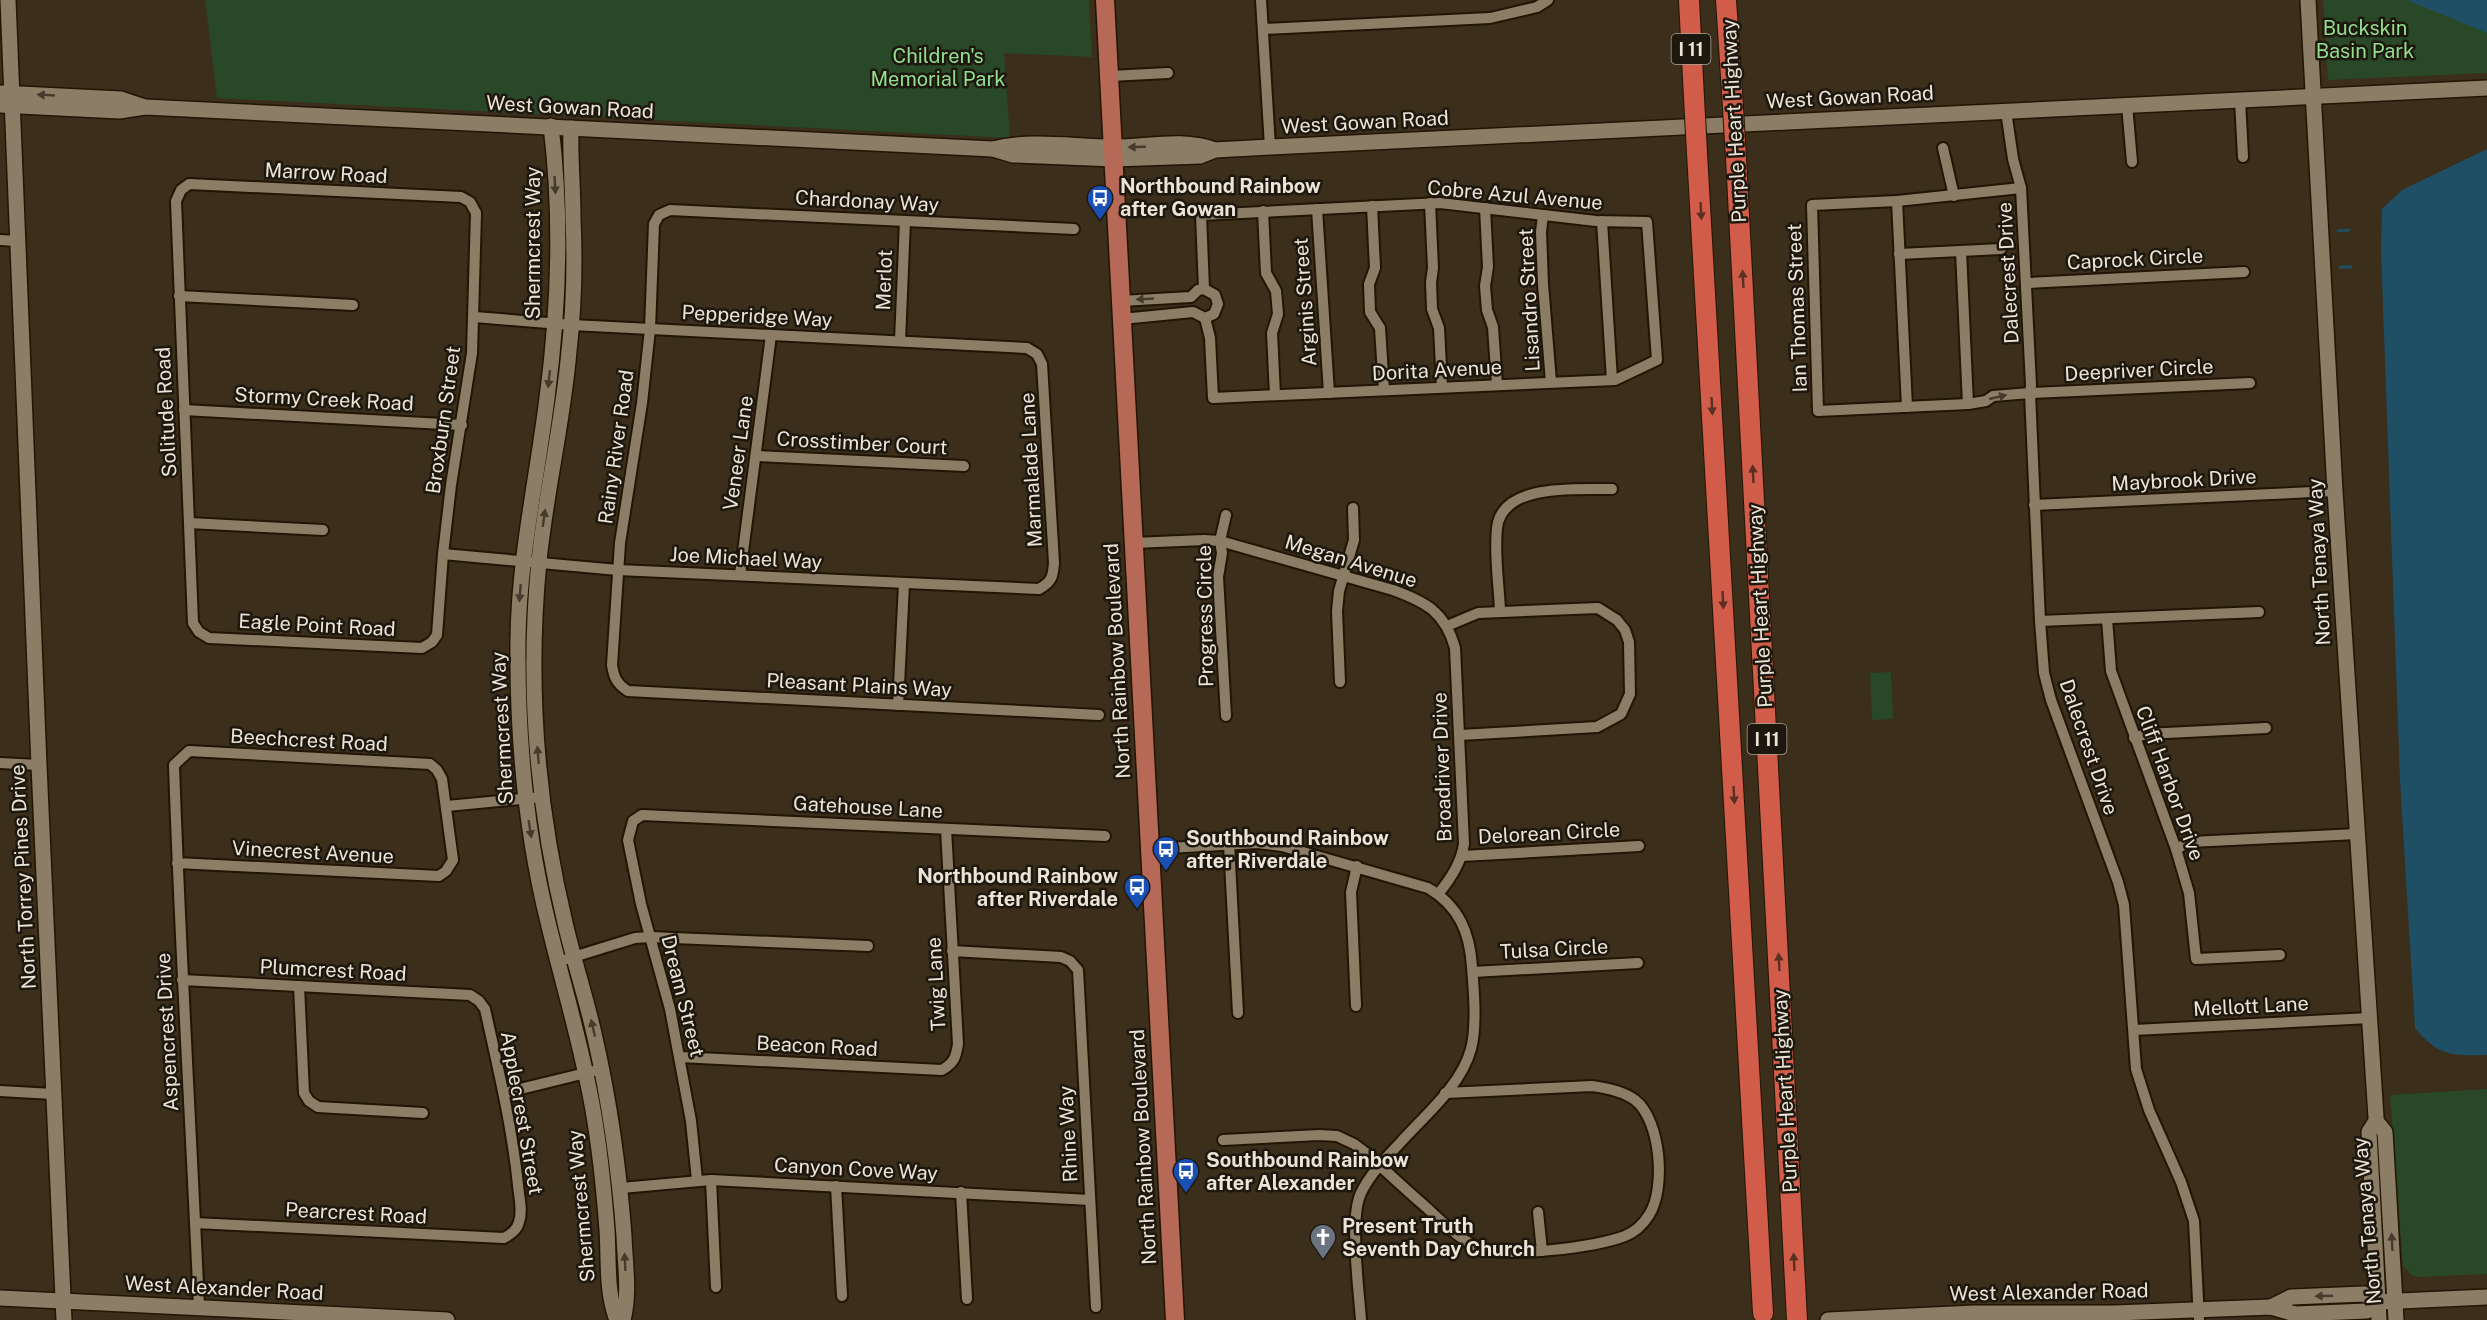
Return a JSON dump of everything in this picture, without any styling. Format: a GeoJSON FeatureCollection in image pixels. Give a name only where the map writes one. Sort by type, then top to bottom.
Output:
{"type":"FeatureCollection","features":[{"type":"Feature","properties":{"kind":"highway","name":"Purple Heart Highway"},"geometry":{"type":"LineString","coordinates":[[1689,0],[1764,1313]]}},
{"type":"Feature","properties":{"kind":"highway","name":"Purple Heart Highway"},"geometry":{"type":"LineString","coordinates":[[1726,0],[1797,1320]]}},
{"type":"Feature","properties":{"kind":"main road","name":"North Rainbow Boulevard"},"geometry":{"type":"LineString","coordinates":[[1105,0],[1175,1320]]}},
{"type":"Feature","properties":{"kind":"street","name":"North Torrey Pines Drive"},"geometry":{"type":"LineString","coordinates":[[8,0],[6,99],[17,241],[64,1320]]}},
{"type":"Feature","properties":{"kind":"street"},"geometry":{"type":"LineString","coordinates":[[1261,0],[1270,147]]}},
{"type":"Feature","properties":{"kind":"street"},"geometry":{"type":"LineString","coordinates":[[1263,29],[1490,18],[1537,7],[1548,0]]}},
{"type":"Feature","properties":{"kind":"street","name":"North Tenaya Way"},"geometry":{"type":"LineString","coordinates":[[2308,0],[2335,491],[2376,1121],[2369,1132],[2379,1320]]}},
{"type":"Feature","properties":{"kind":"street"},"geometry":{"type":"LineString","coordinates":[[1110,76],[1168,73]]}},
{"type":"Feature","properties":{"kind":"street","name":"West Gowan Road"},"geometry":{"type":"LineString","coordinates":[[6,99],[121,99],[145,107],[993,149],[1013,155],[1114,153],[1200,156],[1215,150],[1270,147],[2487,88]]}},
{"type":"Feature","properties":{"kind":"street"},"geometry":{"type":"LineString","coordinates":[[2240,100],[2243,157]]}},
{"type":"Feature","properties":{"kind":"street"},"geometry":{"type":"LineString","coordinates":[[2127,105],[2132,162]]}},
{"type":"Feature","properties":{"kind":"street","name":"Dalecrest Drive"},"geometry":{"type":"LineString","coordinates":[[2006,111],[2013,159],[2021,188],[2031,385],[2034,505],[2044,673],[2051,700],[2118,882],[2124,905],[2136,1069],[2149,1110],[2181,1182],[2194,1221],[2199,1315]]}},
{"type":"Feature","properties":{"kind":"street","name":"Shermcrest Way"},"geometry":{"type":"LineString","coordinates":[[551,126],[557,217],[555,324],[547,402],[532,488],[523,562],[518,670],[521,749],[536,867],[586,1073],[601,1167],[610,1303],[617,1320]]}},
{"type":"Feature","properties":{"kind":"street","name":"Shermcrest Way"},"geometry":{"type":"LineString","coordinates":[[571,128],[574,250],[572,325],[539,564],[534,683],[542,797],[553,869],[602,1069],[621,1188],[627,1305],[623,1320]]}},
{"type":"Feature","properties":{"kind":"street"},"geometry":{"type":"LineString","coordinates":[[1943,148],[1954,196]]}},
{"type":"Feature","properties":{"kind":"street","name":"Marrow Road"},"geometry":{"type":"LineString","coordinates":[[181,190],[189,184],[461,197],[470,202]]}},
{"type":"Feature","properties":{"kind":"street"},"geometry":{"type":"LineString","coordinates":[[1907,407],[1897,201],[2021,188]]}},
{"type":"Feature","properties":{"kind":"street","name":"Solitude Road"},"geometry":{"type":"LineString","coordinates":[[181,190],[176,201],[179,296],[193,623],[199,632]]}},
{"type":"Feature","properties":{"kind":"street","name":"Ian Thomas Street"},"geometry":{"type":"LineString","coordinates":[[1818,411],[1812,205],[1897,201]]}},
{"type":"Feature","properties":{"kind":"street","name":"Broxburn Street"},"geometry":{"type":"LineString","coordinates":[[432,642],[437,635],[443,554],[472,353],[475,318],[476,213],[470,202]]}},
{"type":"Feature","properties":{"kind":"street"},"geometry":{"type":"LineString","coordinates":[[1430,204],[1432,309],[1439,328],[1442,387]]}},
{"type":"Feature","properties":{"kind":"street","name":"Cobre Azul Avenue"},"geometry":{"type":"LineString","coordinates":[[1204,289],[1201,215],[1430,204],[1602,221],[1647,222],[1658,360]]}},
{"type":"Feature","properties":{"kind":"street"},"geometry":{"type":"LineString","coordinates":[[1372,206],[1375,268],[1369,284],[1370,303],[1371,312],[1380,328],[1384,390]]}},
{"type":"Feature","properties":{"kind":"street"},"geometry":{"type":"LineString","coordinates":[[1485,208],[1488,267],[1485,286],[1487,310],[1493,327],[1497,385]]}},
{"type":"Feature","properties":{"kind":"street","name":"Arginis Street"},"geometry":{"type":"LineString","coordinates":[[1317,209],[1329,393]]}},
{"type":"Feature","properties":{"kind":"street","name":"Chardonay Way"},"geometry":{"type":"LineString","coordinates":[[659,215],[670,210],[1074,229]]}},
{"type":"Feature","properties":{"kind":"street"},"geometry":{"type":"LineString","coordinates":[[1263,211],[1266,273],[1276,291],[1278,314],[1272,333],[1275,395]]}},
{"type":"Feature","properties":{"kind":"street","name":"Rainy River Road"},"geometry":{"type":"LineString","coordinates":[[619,685],[614,677],[612,665],[620,543],[642,404],[650,329],[654,224],[659,215]]}},
{"type":"Feature","properties":{"kind":"street","name":"Lisandro Street"},"geometry":{"type":"LineString","coordinates":[[1543,215],[1542,253],[1551,382]]}},
{"type":"Feature","properties":{"kind":"street","name":"Merlot"},"geometry":{"type":"LineString","coordinates":[[900,341],[905,221]]}},
{"type":"Feature","properties":{"kind":"street"},"geometry":{"type":"LineString","coordinates":[[1602,221],[1612,380]]}},
{"type":"Feature","properties":{"kind":"street"},"geometry":{"type":"LineString","coordinates":[[0,240],[17,241]]}},
{"type":"Feature","properties":{"kind":"street"},"geometry":{"type":"LineString","coordinates":[[1899,254],[2001,249]]}},
{"type":"Feature","properties":{"kind":"street"},"geometry":{"type":"LineString","coordinates":[[1960,251],[1968,404]]}},
{"type":"Feature","properties":{"kind":"street","name":"Caprock Circle"},"geometry":{"type":"LineString","coordinates":[[2026,283],[2244,272]]}},
{"type":"Feature","properties":{"kind":"street"},"geometry":{"type":"LineString","coordinates":[[1121,301],[1191,297],[1198,290],[1204,289],[1215,295],[1218,304],[1214,314],[1205,318],[1192,312],[1122,319]]}},
{"type":"Feature","properties":{"kind":"street"},"geometry":{"type":"LineString","coordinates":[[179,296],[353,305]]}},
{"type":"Feature","properties":{"kind":"street","name":"Pepperidge Way"},"geometry":{"type":"LineString","coordinates":[[475,318],[1027,348],[1037,354]]}},
{"type":"Feature","properties":{"kind":"street","name":"Dorita Avenue"},"geometry":{"type":"LineString","coordinates":[[1205,318],[1210,338],[1213,398],[1612,380],[1658,360]]}},
{"type":"Feature","properties":{"kind":"street","name":"Veneer Lane"},"geometry":{"type":"LineString","coordinates":[[740,576],[746,516],[758,456],[771,335]]}},
{"type":"Feature","properties":{"kind":"street","name":"Marmalade Lane"},"geometry":{"type":"LineString","coordinates":[[1037,354],[1042,364],[1054,563],[1053,576],[1048,584]]}},
{"type":"Feature","properties":{"kind":"street","name":"Deepriver Circle"},"geometry":{"type":"LineString","coordinates":[[1818,411],[1968,404],[1986,401],[1994,396],[2030,393],[2250,383]]}},
{"type":"Feature","properties":{"kind":"street","name":"Stormy Creek Road"},"geometry":{"type":"LineString","coordinates":[[184,410],[462,425]]}},
{"type":"Feature","properties":{"kind":"street","name":"Crosstimber Court"},"geometry":{"type":"LineString","coordinates":[[758,456],[964,466]]}},
{"type":"Feature","properties":{"kind":"street"},"geometry":{"type":"LineString","coordinates":[[1500,611],[1497,529],[1505,510],[1524,495],[1612,489]]}},
{"type":"Feature","properties":{"kind":"street","name":"Maybrook Drive"},"geometry":{"type":"LineString","coordinates":[[2034,505],[2335,491]]}},
{"type":"Feature","properties":{"kind":"street"},"geometry":{"type":"LineString","coordinates":[[1340,682],[1337,611],[1343,576],[1354,540],[1353,508]]}},
{"type":"Feature","properties":{"kind":"street","name":"Progress Circle"},"geometry":{"type":"LineString","coordinates":[[1226,515],[1220,541],[1222,553],[1218,577],[1226,716]]}},
{"type":"Feature","properties":{"kind":"street"},"geometry":{"type":"LineString","coordinates":[[189,523],[323,530]]}},
{"type":"Feature","properties":{"kind":"street","name":"Megan Avenue"},"geometry":{"type":"LineString","coordinates":[[1133,543],[1220,541],[1418,599],[1428,605],[1447,626]]}},
{"type":"Feature","properties":{"kind":"street","name":"Joe Michael Way"},"geometry":{"type":"LineString","coordinates":[[443,554],[618,570],[1039,589],[1048,584]]}},
{"type":"Feature","properties":{"kind":"street"},"geometry":{"type":"LineString","coordinates":[[898,705],[904,584]]}},
{"type":"Feature","properties":{"kind":"street"},"geometry":{"type":"LineString","coordinates":[[1447,626],[1478,613],[1598,609],[1617,620],[1629,642],[1630,694],[1621,714],[1598,727],[1460,735]]}},
{"type":"Feature","properties":{"kind":"street"},"geometry":{"type":"LineString","coordinates":[[2040,621],[2259,612]]}},
{"type":"Feature","properties":{"kind":"street","name":"Cliff Harbor Drive"},"geometry":{"type":"LineString","coordinates":[[2107,619],[2111,671],[2176,849],[2189,893],[2196,959],[2280,955]]}},
{"type":"Feature","properties":{"kind":"street","name":"Broadriver Drive"},"geometry":{"type":"LineString","coordinates":[[1438,894],[1447,884],[1462,856],[1464,844],[1455,648],[1447,626]]}},
{"type":"Feature","properties":{"kind":"street","name":"Eagle Point Road"},"geometry":{"type":"LineString","coordinates":[[199,632],[208,638],[422,648],[432,642]]}},
{"type":"Feature","properties":{"kind":"street","name":"Pleasant Plains Way"},"geometry":{"type":"LineString","coordinates":[[619,685],[628,691],[1099,715]]}},
{"type":"Feature","properties":{"kind":"street"},"geometry":{"type":"LineString","coordinates":[[2134,738],[2146,734],[2266,728]]}},
{"type":"Feature","properties":{"kind":"street","name":"Beechcrest Road"},"geometry":{"type":"LineString","coordinates":[[180,757],[189,751],[430,764],[442,779],[447,806]]}},
{"type":"Feature","properties":{"kind":"street","name":"Aspencrest Drive"},"geometry":{"type":"LineString","coordinates":[[180,757],[174,765],[177,863],[199,1307]]}},
{"type":"Feature","properties":{"kind":"street"},"geometry":{"type":"LineString","coordinates":[[0,763],[39,765]]}},
{"type":"Feature","properties":{"kind":"street"},"geometry":{"type":"LineString","coordinates":[[447,806],[542,797]]}},
{"type":"Feature","properties":{"kind":"street","name":"Vinecrest Avenue"},"geometry":{"type":"LineString","coordinates":[[177,863],[439,876],[446,871],[453,860],[447,806]]}},
{"type":"Feature","properties":{"kind":"street","name":"Gatehouse Lane"},"geometry":{"type":"LineString","coordinates":[[633,821],[642,815],[1104,836]]}},
{"type":"Feature","properties":{"kind":"street","name":"Dream Street"},"geometry":{"type":"LineString","coordinates":[[633,821],[628,840],[680,1057],[691,1121],[697,1180]]}},
{"type":"Feature","properties":{"kind":"street","name":"Twig Lane"},"geometry":{"type":"LineString","coordinates":[[946,829],[958,1044],[951,1064]]}},
{"type":"Feature","properties":{"kind":"street"},"geometry":{"type":"LineString","coordinates":[[2176,849],[2190,842],[2356,834]]}},
{"type":"Feature","properties":{"kind":"street"},"geometry":{"type":"LineString","coordinates":[[1150,849],[1257,843],[1282,846],[1428,888],[1438,894],[1461,919],[1471,944],[1474,1009],[1471,1049],[1459,1075],[1379,1165],[1360,1194],[1357,1240],[1360,1320]]}},
{"type":"Feature","properties":{"kind":"street"},"geometry":{"type":"LineString","coordinates":[[1229,844],[1238,1013]]}},
{"type":"Feature","properties":{"kind":"street","name":"Delorean Circle"},"geometry":{"type":"LineString","coordinates":[[1462,856],[1639,846]]}},
{"type":"Feature","properties":{"kind":"street"},"geometry":{"type":"LineString","coordinates":[[1356,1006],[1351,892],[1357,867]]}},
{"type":"Feature","properties":{"kind":"street"},"geometry":{"type":"LineString","coordinates":[[558,961],[635,938],[650,937],[868,946]]}},
{"type":"Feature","properties":{"kind":"street","name":"Rhine Way"},"geometry":{"type":"LineString","coordinates":[[952,951],[1061,957],[1070,961],[1078,970],[1096,1308]]}},
{"type":"Feature","properties":{"kind":"street","name":"Tulsa Circle"},"geometry":{"type":"LineString","coordinates":[[1473,972],[1638,963]]}},
{"type":"Feature","properties":{"kind":"street","name":"Plumcrest Road"},"geometry":{"type":"LineString","coordinates":[[182,980],[470,995],[479,1001]]}},
{"type":"Feature","properties":{"kind":"street"},"geometry":{"type":"LineString","coordinates":[[299,986],[304,1093],[309,1101],[318,1107],[423,1113]]}},
{"type":"Feature","properties":{"kind":"street","name":"Applecrest Street"},"geometry":{"type":"LineString","coordinates":[[479,1001],[485,1009],[504,1093],[514,1153],[520,1211],[520,1222],[514,1232]]}},
{"type":"Feature","properties":{"kind":"street","name":"Mellott Lane"},"geometry":{"type":"LineString","coordinates":[[2134,1030],[2370,1018]]}},
{"type":"Feature","properties":{"kind":"street","name":"Beacon Road"},"geometry":{"type":"LineString","coordinates":[[680,1057],[942,1070],[951,1064]]}},
{"type":"Feature","properties":{"kind":"street"},"geometry":{"type":"LineString","coordinates":[[504,1093],[602,1069]]}},
{"type":"Feature","properties":{"kind":"street"},"geometry":{"type":"LineString","coordinates":[[1223,1140],[1337,1136],[1354,1144],[1450,1229],[1477,1247],[1497,1252],[1560,1250],[1625,1236],[1636,1230],[1656,1202],[1659,1182],[1653,1128],[1639,1104],[1634,1100],[1611,1089],[1592,1086],[1444,1094]]}},
{"type":"Feature","properties":{"kind":"street"},"geometry":{"type":"LineString","coordinates":[[0,1091],[53,1094]]}},
{"type":"Feature","properties":{"kind":"street","name":"North Tenaya Way"},"geometry":{"type":"LineString","coordinates":[[2376,1121],[2385,1131],[2396,1320]]}},
{"type":"Feature","properties":{"kind":"street"},"geometry":{"type":"LineString","coordinates":[[711,1180],[716,1287]]}},
{"type":"Feature","properties":{"kind":"street","name":"Canyon Cove Way"},"geometry":{"type":"LineString","coordinates":[[621,1188],[711,1180],[1090,1200]]}},
{"type":"Feature","properties":{"kind":"street"},"geometry":{"type":"LineString","coordinates":[[836,1186],[842,1296]]}},
{"type":"Feature","properties":{"kind":"street"},"geometry":{"type":"LineString","coordinates":[[961,1192],[967,1299]]}},
{"type":"Feature","properties":{"kind":"street"},"geometry":{"type":"LineString","coordinates":[[1538,1212],[1542,1251]]}},
{"type":"Feature","properties":{"kind":"street","name":"Pearcrest Road"},"geometry":{"type":"LineString","coordinates":[[195,1223],[504,1238],[514,1232]]}},
{"type":"Feature","properties":{"kind":"street","name":"West Alexander Road"},"geometry":{"type":"LineString","coordinates":[[1828,1320],[1974,1313],[2199,1315],[2271,1307],[2291,1297],[2364,1294],[2378,1302],[2487,1297]]}},
{"type":"Feature","properties":{"kind":"street","name":"West Alexander Road"},"geometry":{"type":"LineString","coordinates":[[0,1298],[199,1307],[353,1318],[447,1320]]}},
{"type":"Feature","properties":{"kind":"green space","name":"Children's Memorial Park"},"geometry":{"type":"Polygon","coordinates":[[[205,0],[1089,0],[1092,57],[1004,53],[1010,138],[217,98],[205,0]]]}},
{"type":"Feature","properties":{"kind":"green space","name":"Buckskin Basin Park"},"geometry":{"type":"Polygon","coordinates":[[[2323,0],[2487,0],[2487,73],[2328,80],[2323,0]]]}},
{"type":"Feature","properties":{"kind":"green space"},"geometry":{"type":"Polygon","coordinates":[[[1891,672],[1893,719],[1872,720],[1870,673],[1891,672]]]}},
{"type":"Feature","properties":{"kind":"green space"},"geometry":{"type":"Polygon","coordinates":[[[2487,1089],[2487,1274],[2418,1277],[2412,1275],[2403,1266],[2390,1095],[2487,1089]]]}},
{"type":"Feature","properties":{"kind":"water"},"geometry":{"type":"Polygon","coordinates":[[[2407,0],[2487,0],[2487,33],[2407,0]]]}},
{"type":"Feature","properties":{"kind":"water"},"geometry":{"type":"Polygon","coordinates":[[[2487,149],[2487,1055],[2464,1055],[2439,1049],[2415,1028],[2400,780],[2381,250],[2382,209],[2402,190],[2487,149]]]}},
{"type":"Feature","properties":{"kind":"waterway"},"geometry":{"type":"LineString","coordinates":[[2338,231],[2349,230]]}},
{"type":"Feature","properties":{"kind":"waterway"},"geometry":{"type":"LineString","coordinates":[[2340,267],[2351,267]]}},
{"type":"Feature","properties":{"kind":"place","name":"Northbound Rainbow after Gowan"},"geometry":{"type":"Point","coordinates":[1100,221]}},
{"type":"Feature","properties":{"kind":"place","name":"Southbound Rainbow after Riverdale"},"geometry":{"type":"Point","coordinates":[1166,872]}},
{"type":"Feature","properties":{"kind":"place","name":"Northbound Rainbow after Riverdale"},"geometry":{"type":"Point","coordinates":[1137,910]}},
{"type":"Feature","properties":{"kind":"place","name":"Southbound Rainbow after Alexander"},"geometry":{"type":"Point","coordinates":[1186,1194]}},
{"type":"Feature","properties":{"kind":"place","name":"Present Truth Seventh Day Church"},"geometry":{"type":"Point","coordinates":[1323,1260]}}]}
